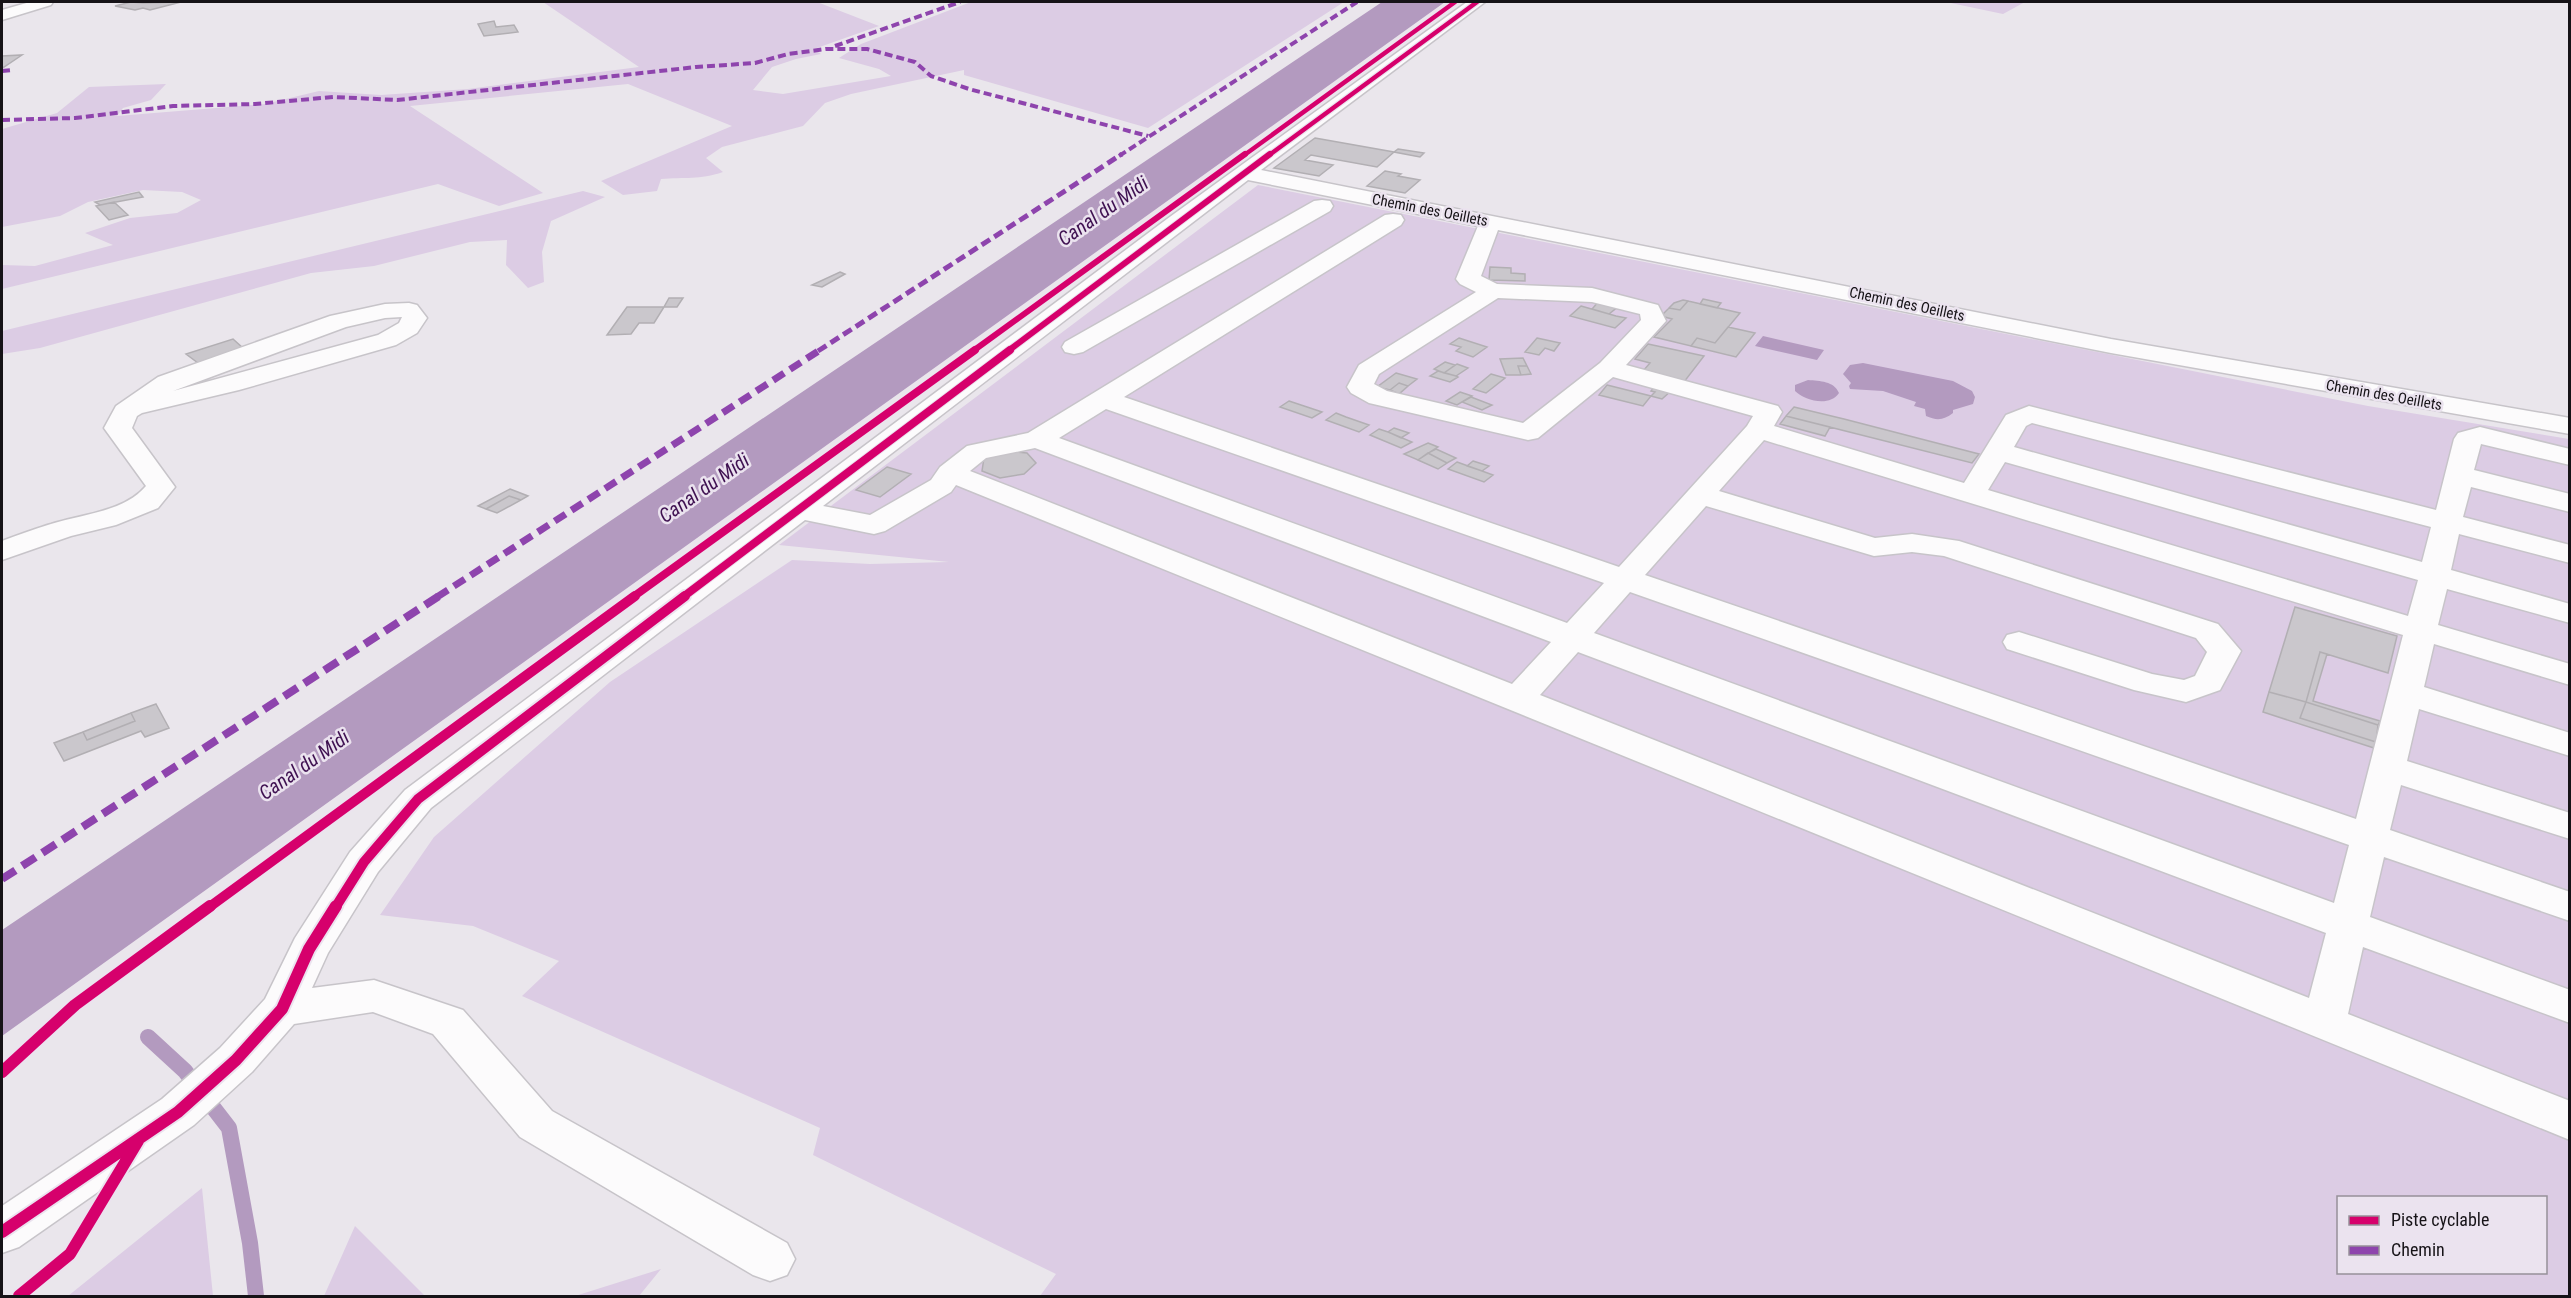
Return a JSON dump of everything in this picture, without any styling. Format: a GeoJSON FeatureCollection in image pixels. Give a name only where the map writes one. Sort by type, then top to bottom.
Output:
{"type":"FeatureCollection","features":[{"type":"Feature","properties":{"kind":"street"},"geometry":{"type":"LineString","coordinates":[[2,15],[45,2]]}},
{"type":"Feature","properties":{"kind":"street"},"geometry":{"type":"LineString","coordinates":[[2,1232],[178,1112],[236,1060],[282,1009],[309,949],[364,862],[418,799],[1245,173],[1477,2]]}},
{"type":"Feature","properties":{"kind":"street","name":"Chemin des Oeillets"},"geometry":{"type":"LineString","coordinates":[[1245,173],[2111,346],[2570,426]]}},
{"type":"Feature","properties":{"kind":"street"},"geometry":{"type":"LineString","coordinates":[[1074,347],[1288,242],[1322,206]]}},
{"type":"Feature","properties":{"kind":"street"},"geometry":{"type":"LineString","coordinates":[[799,510],[874,525],[941,486],[950,474],[977,452],[1037,439],[1393,220]]}},
{"type":"Feature","properties":{"kind":"street"},"geometry":{"type":"LineString","coordinates":[[1490,222],[1468,279],[1493,291],[1571,292],[1636,304],[1650,310],[1654,321],[1609,368],[1528,432],[1378,397],[1360,387],[1368,370],[1493,291]]}},
{"type":"Feature","properties":{"kind":"street"},"geometry":{"type":"LineString","coordinates":[[1288,242],[1335,257]]}},
{"type":"Feature","properties":{"kind":"street"},"geometry":{"type":"LineString","coordinates":[[2,551],[61,530],[106,519],[148,502],[161,487],[118,428],[125,412],[167,383],[339,321],[385,311],[409,310],[415,318],[408,328],[387,340],[178,399],[134,406]]}},
{"type":"Feature","properties":{"kind":"street"},"geometry":{"type":"LineString","coordinates":[[1517,700],[1758,430],[1769,412],[1609,368]]}},
{"type":"Feature","properties":{"kind":"street"},"geometry":{"type":"LineString","coordinates":[[1104,399],[2570,906]]}},
{"type":"Feature","properties":{"kind":"street"},"geometry":{"type":"LineString","coordinates":[[1971,495],[2016,421],[2029,414],[2570,554]]}},
{"type":"Feature","properties":{"kind":"street"},"geometry":{"type":"LineString","coordinates":[[1758,430],[2570,675]]}},
{"type":"Feature","properties":{"kind":"street"},"geometry":{"type":"LineString","coordinates":[[2324,1023],[2468,439],[2480,435],[2570,457]]}},
{"type":"Feature","properties":{"kind":"street"},"geometry":{"type":"LineString","coordinates":[[1037,439],[2570,1007]]}},
{"type":"Feature","properties":{"kind":"street"},"geometry":{"type":"LineString","coordinates":[[1998,451],[2570,614]]}},
{"type":"Feature","properties":{"kind":"street"},"geometry":{"type":"LineString","coordinates":[[950,474],[2570,1121]]}},
{"type":"Feature","properties":{"kind":"street"},"geometry":{"type":"LineString","coordinates":[[2459,475],[2570,503]]}},
{"type":"Feature","properties":{"kind":"street"},"geometry":{"type":"LineString","coordinates":[[1700,495],[1874,548],[1912,543],[1948,547],[2207,631],[2224,651],[2208,683],[2186,691],[2146,683],[2019,642]]}},
{"type":"Feature","properties":{"kind":"street"},"geometry":{"type":"LineString","coordinates":[[2406,693],[2570,745]]}},
{"type":"Feature","properties":{"kind":"street"},"geometry":{"type":"LineString","coordinates":[[2388,768],[2570,826]]}},
{"type":"Feature","properties":{"kind":"street"},"geometry":{"type":"LineString","coordinates":[[282,1009],[374,996],[448,1023],[536,1124],[770,1259]]}},
{"type":"Feature","properties":{"kind":"shaded area"},"geometry":{"type":"Polygon","coordinates":[[[543,2],[817,2],[879,26],[814,49],[821,54],[772,67],[753,90],[783,94],[891,76],[879,69],[839,58],[861,44],[971,2],[1344,2],[1148,128],[964,75],[964,70],[851,94],[825,103],[803,126],[722,147],[706,158],[723,172],[699,177],[661,179],[657,191],[623,195],[601,181],[732,126],[628,84],[410,106],[543,193],[499,206],[438,184],[2,289],[2,265],[35,266],[113,245],[85,233],[130,218],[177,213],[201,200],[182,192],[143,190],[88,202],[60,216],[2,227],[2,129],[57,113],[89,87],[166,84],[151,100],[123,108],[117,116],[265,104],[319,91],[381,95],[468,89],[639,67],[543,2]]]}},
{"type":"Feature","properties":{"kind":"shaded area"},"geometry":{"type":"Polygon","coordinates":[[[1946,2],[2025,2],[2003,14],[1946,2]]]}},
{"type":"Feature","properties":{"kind":"shaded area"},"geometry":{"type":"Polygon","coordinates":[[[1258,185],[2368,406],[2569,439],[2569,1296],[1040,1296],[1056,1274],[813,1155],[820,1128],[522,996],[559,961],[473,926],[380,915],[434,837],[610,682],[792,560],[870,564],[949,562],[779,545],[1258,185]]]}},
{"type":"Feature","properties":{"kind":"shaded area"},"geometry":{"type":"Polygon","coordinates":[[[583,191],[605,197],[551,221],[542,252],[544,282],[528,288],[506,265],[507,240],[470,242],[374,266],[311,273],[40,348],[2,354],[2,331],[583,191]]]}},
{"type":"Feature","properties":{"kind":"shaded area"},"geometry":{"type":"Polygon","coordinates":[[[202,1188],[213,1296],[68,1296],[202,1188]]]}},
{"type":"Feature","properties":{"kind":"shaded area"},"geometry":{"type":"Polygon","coordinates":[[[355,1226],[425,1296],[324,1296],[355,1226]]]}},
{"type":"Feature","properties":{"kind":"shaded area"},"geometry":{"type":"Polygon","coordinates":[[[661,1269],[639,1296],[575,1296],[661,1269]]]}},
{"type":"Feature","properties":{"kind":"water","name":"Canal du Midi"},"geometry":{"type":"Polygon","coordinates":[[[1382,2],[1445,2],[2,1036],[2,930],[1382,2]]]}},
{"type":"Feature","properties":{"kind":"water"},"geometry":{"type":"Polygon","coordinates":[[[1763,336],[1824,350],[1817,360],[1755,346],[1763,336]]]}},
{"type":"Feature","properties":{"kind":"water"},"geometry":{"type":"Polygon","coordinates":[[[1863,363],[1953,381],[1972,391],[1975,397],[1973,404],[1953,410],[1953,413],[1943,418],[1934,419],[1926,416],[1925,409],[1914,406],[1916,402],[1883,391],[1850,389],[1851,383],[1843,374],[1850,365],[1863,363]]]}},
{"type":"Feature","properties":{"kind":"water"},"geometry":{"type":"Polygon","coordinates":[[[1808,380],[1830,384],[1839,393],[1830,400],[1824,401],[1805,398],[1795,391],[1795,385],[1808,380]]]}},
{"type":"Feature","properties":{"kind":"building"},"geometry":{"type":"Polygon","coordinates":[[[131,2],[181,2],[150,10],[115,6],[131,2]]]}},
{"type":"Feature","properties":{"kind":"building"},"geometry":{"type":"Polygon","coordinates":[[[494,21],[496,27],[514,25],[518,32],[484,36],[478,24],[494,21]]]}},
{"type":"Feature","properties":{"kind":"building"},"geometry":{"type":"Polygon","coordinates":[[[22,55],[4,67],[2,68],[2,56],[22,55]]]}},
{"type":"Feature","properties":{"kind":"building"},"geometry":{"type":"Polygon","coordinates":[[[1315,138],[1394,152],[1377,167],[1311,155],[1305,160],[1333,165],[1319,176],[1274,168],[1315,138]]]}},
{"type":"Feature","properties":{"kind":"building"},"geometry":{"type":"Polygon","coordinates":[[[1398,149],[1424,153],[1420,157],[1394,152],[1398,149]]]}},
{"type":"Feature","properties":{"kind":"building"},"geometry":{"type":"Polygon","coordinates":[[[1385,171],[1420,180],[1405,193],[1367,186],[1385,171]]]}},
{"type":"Feature","properties":{"kind":"building"},"geometry":{"type":"Polygon","coordinates":[[[139,192],[143,197],[100,205],[95,202],[139,192]]]}},
{"type":"Feature","properties":{"kind":"building"},"geometry":{"type":"Polygon","coordinates":[[[114,202],[128,215],[109,220],[96,206],[114,202]]]}},
{"type":"Feature","properties":{"kind":"building"},"geometry":{"type":"Polygon","coordinates":[[[1490,267],[1511,268],[1511,273],[1525,274],[1525,281],[1489,280],[1490,267]]]}},
{"type":"Feature","properties":{"kind":"building"},"geometry":{"type":"Polygon","coordinates":[[[840,272],[845,274],[822,287],[812,285],[840,272]]]}},
{"type":"Feature","properties":{"kind":"building"},"geometry":{"type":"Polygon","coordinates":[[[669,298],[683,298],[677,307],[664,307],[669,298]]]}},
{"type":"Feature","properties":{"kind":"building"},"geometry":{"type":"Polygon","coordinates":[[[1703,299],[1721,303],[1717,308],[1700,304],[1703,299]]]}},
{"type":"Feature","properties":{"kind":"building"},"geometry":{"type":"Polygon","coordinates":[[[1599,301],[1619,306],[1609,314],[1592,309],[1599,301]]]}},
{"type":"Feature","properties":{"kind":"building"},"geometry":{"type":"Polygon","coordinates":[[[1688,301],[1680,310],[1669,308],[1674,303],[1688,301]]]}},
{"type":"Feature","properties":{"kind":"building"},"geometry":{"type":"Polygon","coordinates":[[[1688,301],[1740,313],[1715,343],[1697,338],[1691,346],[1654,337],[1672,319],[1661,316],[1669,308],[1680,310],[1688,301]]]}},
{"type":"Feature","properties":{"kind":"building"},"geometry":{"type":"Polygon","coordinates":[[[1581,306],[1626,318],[1615,328],[1570,316],[1581,306]]]}},
{"type":"Feature","properties":{"kind":"building"},"geometry":{"type":"Polygon","coordinates":[[[627,307],[664,307],[654,323],[639,323],[631,334],[607,335],[627,307]]]}},
{"type":"Feature","properties":{"kind":"building"},"geometry":{"type":"Polygon","coordinates":[[[1728,327],[1755,333],[1736,357],[1691,346],[1697,338],[1715,343],[1728,327]]]}},
{"type":"Feature","properties":{"kind":"building"},"geometry":{"type":"Polygon","coordinates":[[[1459,338],[1487,347],[1473,357],[1456,351],[1461,347],[1450,344],[1459,338]]]}},
{"type":"Feature","properties":{"kind":"building"},"geometry":{"type":"Polygon","coordinates":[[[1537,338],[1560,343],[1554,351],[1545,348],[1539,355],[1525,352],[1537,338]]]}},
{"type":"Feature","properties":{"kind":"building"},"geometry":{"type":"Polygon","coordinates":[[[233,339],[244,349],[198,363],[186,354],[233,339]]]}},
{"type":"Feature","properties":{"kind":"building"},"geometry":{"type":"Polygon","coordinates":[[[1648,344],[1704,356],[1684,382],[1643,371],[1650,363],[1635,359],[1648,344]]]}},
{"type":"Feature","properties":{"kind":"building"},"geometry":{"type":"Polygon","coordinates":[[[1523,358],[1527,366],[1518,366],[1521,375],[1506,375],[1500,359],[1523,358]]]}},
{"type":"Feature","properties":{"kind":"building"},"geometry":{"type":"Polygon","coordinates":[[[1445,362],[1455,365],[1444,373],[1434,369],[1445,362]]]}},
{"type":"Feature","properties":{"kind":"building"},"geometry":{"type":"Polygon","coordinates":[[[1457,364],[1468,368],[1456,376],[1444,373],[1457,364]]]}},
{"type":"Feature","properties":{"kind":"building"},"geometry":{"type":"Polygon","coordinates":[[[1518,366],[1527,366],[1531,374],[1521,375],[1518,366]]]}},
{"type":"Feature","properties":{"kind":"building"},"geometry":{"type":"Polygon","coordinates":[[[1438,371],[1458,377],[1450,382],[1430,376],[1438,371]]]}},
{"type":"Feature","properties":{"kind":"building"},"geometry":{"type":"Polygon","coordinates":[[[1396,373],[1417,379],[1408,386],[1399,383],[1390,390],[1377,387],[1396,373]]]}},
{"type":"Feature","properties":{"kind":"building"},"geometry":{"type":"Polygon","coordinates":[[[1491,374],[1505,378],[1486,393],[1473,389],[1491,374]]]}},
{"type":"Feature","properties":{"kind":"building"},"geometry":{"type":"Polygon","coordinates":[[[1399,383],[1408,386],[1399,394],[1390,390],[1399,383]]]}},
{"type":"Feature","properties":{"kind":"building"},"geometry":{"type":"Polygon","coordinates":[[[1607,385],[1651,396],[1643,406],[1599,395],[1607,385]]]}},
{"type":"Feature","properties":{"kind":"building"},"geometry":{"type":"Polygon","coordinates":[[[1654,387],[1671,391],[1662,399],[1651,396],[1655,392],[1651,391],[1654,387]]]}},
{"type":"Feature","properties":{"kind":"building"},"geometry":{"type":"Polygon","coordinates":[[[1460,392],[1472,396],[1457,405],[1446,401],[1460,392]]]}},
{"type":"Feature","properties":{"kind":"building"},"geometry":{"type":"Polygon","coordinates":[[[1471,397],[1492,405],[1482,410],[1462,402],[1471,397]]]}},
{"type":"Feature","properties":{"kind":"building"},"geometry":{"type":"Polygon","coordinates":[[[1289,401],[1322,412],[1312,418],[1280,407],[1289,401]]]}},
{"type":"Feature","properties":{"kind":"building"},"geometry":{"type":"Polygon","coordinates":[[[1794,407],[1979,454],[1972,463],[1786,416],[1794,407]]]}},
{"type":"Feature","properties":{"kind":"building"},"geometry":{"type":"Polygon","coordinates":[[[1336,413],[1369,425],[1359,432],[1326,420],[1336,413]]]}},
{"type":"Feature","properties":{"kind":"building"},"geometry":{"type":"Polygon","coordinates":[[[1786,416],[1830,427],[1825,436],[1780,424],[1786,416]]]}},
{"type":"Feature","properties":{"kind":"building"},"geometry":{"type":"Polygon","coordinates":[[[1394,428],[1409,433],[1401,438],[1388,432],[1394,428]]]}},
{"type":"Feature","properties":{"kind":"building"},"geometry":{"type":"Polygon","coordinates":[[[1379,429],[1412,442],[1401,448],[1370,435],[1379,429]]]}},
{"type":"Feature","properties":{"kind":"building"},"geometry":{"type":"Polygon","coordinates":[[[1428,443],[1438,447],[1418,460],[1404,454],[1428,443]]]}},
{"type":"Feature","properties":{"kind":"building"},"geometry":{"type":"Polygon","coordinates":[[[1436,449],[1456,458],[1447,463],[1428,453],[1436,449]]]}},
{"type":"Feature","properties":{"kind":"building"},"geometry":{"type":"Polygon","coordinates":[[[1004,451],[1027,453],[1036,463],[1024,474],[1000,478],[982,471],[984,458],[1004,451]]]}},
{"type":"Feature","properties":{"kind":"building"},"geometry":{"type":"Polygon","coordinates":[[[1428,453],[1447,463],[1438,469],[1418,460],[1428,453]]]}},
{"type":"Feature","properties":{"kind":"building"},"geometry":{"type":"Polygon","coordinates":[[[1473,461],[1489,466],[1482,471],[1467,466],[1473,461]]]}},
{"type":"Feature","properties":{"kind":"building"},"geometry":{"type":"Polygon","coordinates":[[[1457,462],[1493,475],[1484,482],[1448,469],[1457,462]]]}},
{"type":"Feature","properties":{"kind":"building"},"geometry":{"type":"Polygon","coordinates":[[[887,467],[911,474],[880,497],[856,490],[887,467]]]}},
{"type":"Feature","properties":{"kind":"building"},"geometry":{"type":"Polygon","coordinates":[[[510,489],[528,496],[521,500],[509,496],[486,509],[478,506],[510,489]]]}},
{"type":"Feature","properties":{"kind":"building"},"geometry":{"type":"Polygon","coordinates":[[[509,496],[521,500],[497,513],[486,509],[509,496]]]}},
{"type":"Feature","properties":{"kind":"building"},"geometry":{"type":"Polygon","coordinates":[[[2295,607],[2397,636],[2388,673],[2320,652],[2306,702],[2269,692],[2295,607]]]}},
{"type":"Feature","properties":{"kind":"building"},"geometry":{"type":"Polygon","coordinates":[[[2320,652],[2327,654],[2313,701],[2380,721],[2378,725],[2306,702],[2320,652]]]}},
{"type":"Feature","properties":{"kind":"building"},"geometry":{"type":"Polygon","coordinates":[[[2269,692],[2306,702],[2300,718],[2376,742],[2374,748],[2263,712],[2269,692]]]}},
{"type":"Feature","properties":{"kind":"building"},"geometry":{"type":"Polygon","coordinates":[[[2306,702],[2378,725],[2376,742],[2300,718],[2306,702]]]}},
{"type":"Feature","properties":{"kind":"building"},"geometry":{"type":"Polygon","coordinates":[[[156,704],[169,728],[145,737],[141,731],[64,761],[54,743],[83,732],[87,740],[135,721],[131,713],[156,704]]]}},
{"type":"Feature","properties":{"kind":"building"},"geometry":{"type":"Polygon","coordinates":[[[131,713],[135,721],[87,740],[83,732],[131,713]]]}},
{"type":"Feature","properties":{"kind":"waterway"},"geometry":{"type":"LineString","coordinates":[[148,1037],[185,1071],[229,1128],[250,1243],[256,1296]]}},
{"type":"Feature","properties":{"kind":"marked path"},"geometry":{"type":"LineString","coordinates":[[835,46],[960,2]]}},
{"type":"Feature","properties":{"kind":"marked path"},"geometry":{"type":"LineString","coordinates":[[2,879],[1357,2]]}},
{"type":"Feature","properties":{"kind":"marked path"},"geometry":{"type":"LineString","coordinates":[[2,120],[75,118],[173,106],[255,104],[333,97],[397,100],[696,67],[755,63],[788,54],[826,49],[867,49],[915,62],[931,76],[969,89],[1148,136]]}},
{"type":"Feature","properties":{"kind":"marked path"},"geometry":{"type":"LineString","coordinates":[[2,71],[12,70]]}},
{"type":"Feature","properties":{"kind":"cycle path"},"geometry":{"type":"LineString","coordinates":[[2,1072],[75,1005],[564,647],[1455,2]]}},
{"type":"Feature","properties":{"kind":"cycle path"},"geometry":{"type":"LineString","coordinates":[[2,1232],[178,1112],[236,1060],[282,1009],[309,949],[364,862],[418,799],[1175,224],[1477,2]]}},
{"type":"Feature","properties":{"kind":"cycle path"},"geometry":{"type":"LineString","coordinates":[[19,1296],[70,1254],[138,1141]]}}]}
